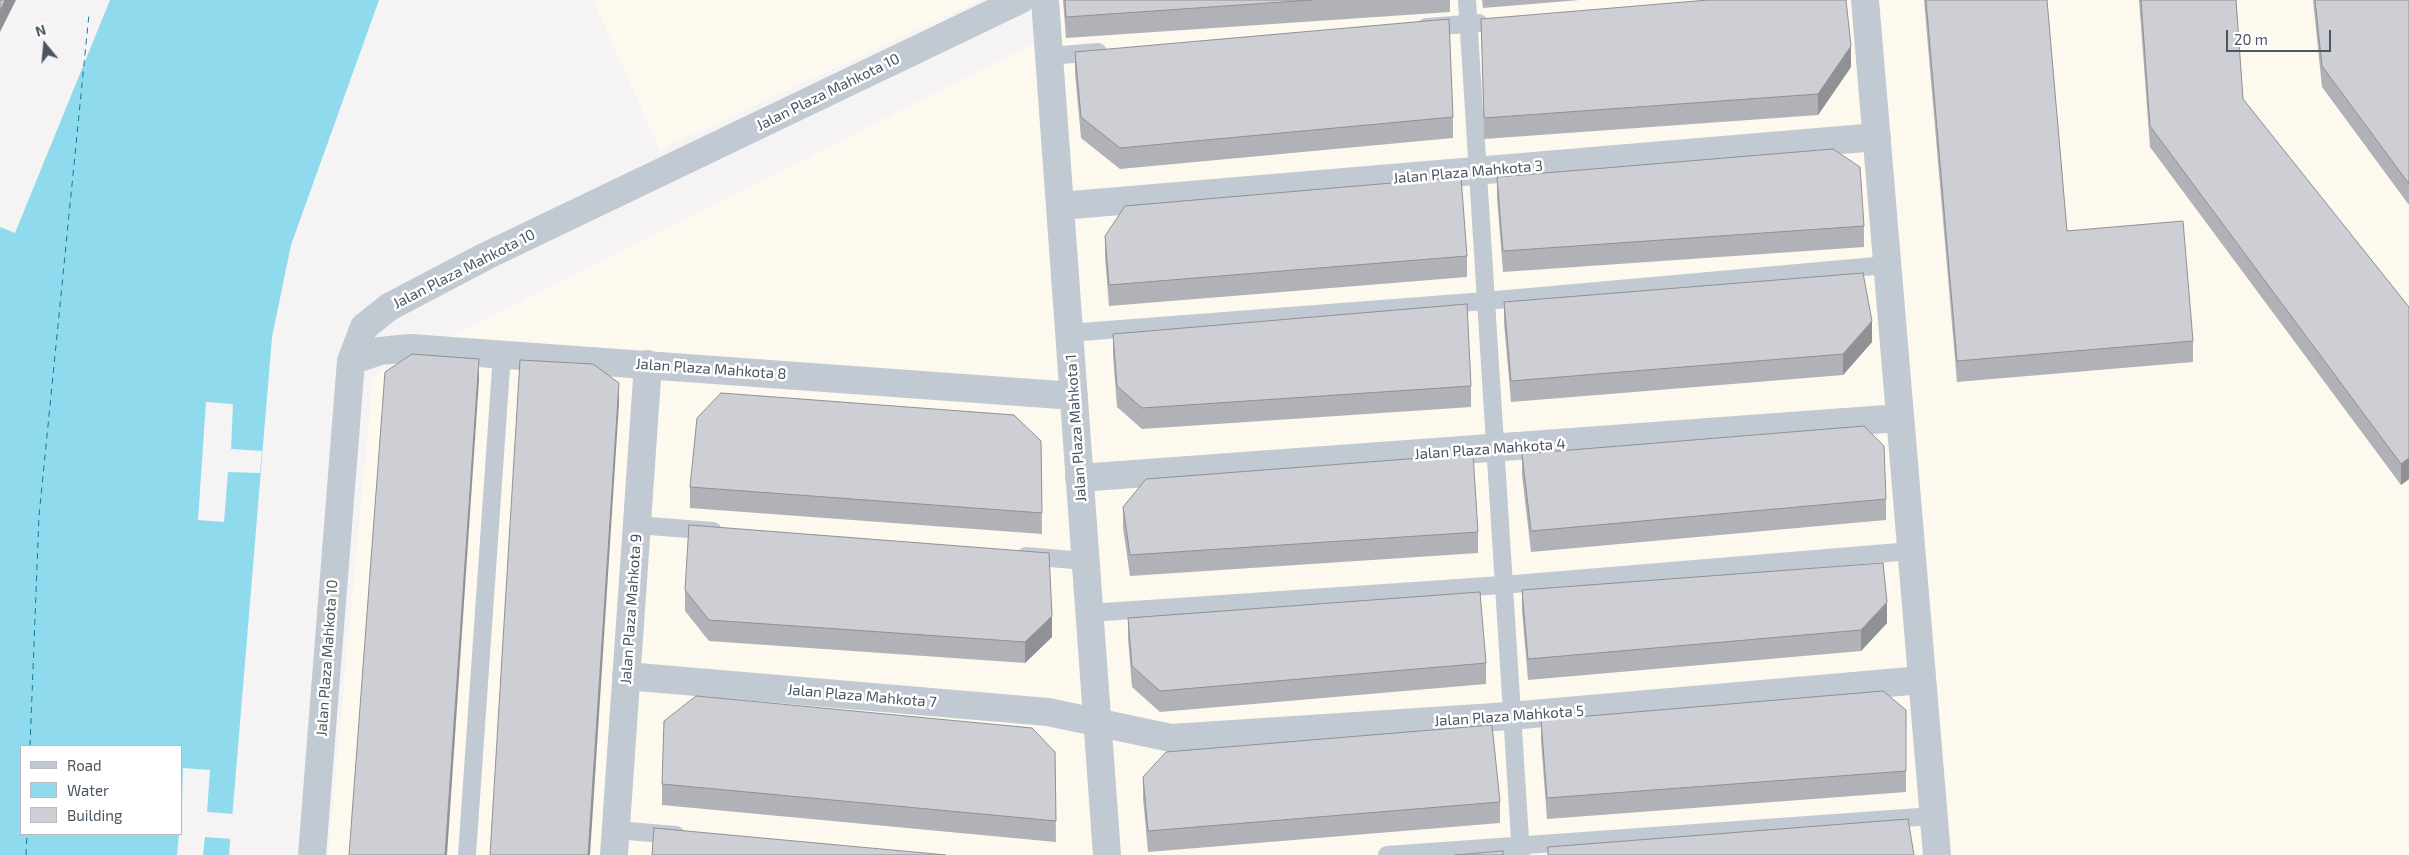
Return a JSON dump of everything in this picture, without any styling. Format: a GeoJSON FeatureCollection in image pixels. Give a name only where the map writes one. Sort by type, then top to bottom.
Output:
{"type":"FeatureCollection","features":[{"type":"Feature","properties":{"kind":"street","name":"Jalan Plaza Mahkota 10"},"geometry":{"type":"LineString","coordinates":[[312,855],[350,360],[364,327],[389,307],[495,252],[1020,0]]}},
{"type":"Feature","properties":{"kind":"street","name":"Jalan Plaza Mahkota 1"},"geometry":{"type":"LineString","coordinates":[[1045,0],[1107,855]]}},
{"type":"Feature","properties":{"kind":"street"},"geometry":{"type":"LineString","coordinates":[[1865,0],[1936,855]]}},
{"type":"Feature","properties":{"kind":"street","name":"Jalan Plaza Mahkota 3"},"geometry":{"type":"LineString","coordinates":[[1060,206],[1877,137]]}},
{"type":"Feature","properties":{"kind":"street","name":"Jalan Plaza Mahkota 8"},"geometry":{"type":"LineString","coordinates":[[350,360],[380,352],[410,348],[1074,396]]}},
{"type":"Feature","properties":{"kind":"street","name":"Jalan Plaza Mahkota 9"},"geometry":{"type":"LineString","coordinates":[[615,842],[648,364]]}},
{"type":"Feature","properties":{"kind":"street","name":"Jalan Plaza Mahkota 4"},"geometry":{"type":"LineString","coordinates":[[1079,478],[1900,418]]}},
{"type":"Feature","properties":{"kind":"street","name":"Jalan Plaza Mahkota 7"},"geometry":{"type":"LineString","coordinates":[[626,676],[1048,712],[1096,723]]}},
{"type":"Feature","properties":{"kind":"street","name":"Jalan Plaza Mahkota 5"},"geometry":{"type":"LineString","coordinates":[[1096,723],[1171,738],[1510,716],[1922,680]]}},
{"type":"Feature","properties":{"kind":"lane"},"geometry":{"type":"LineString","coordinates":[[1467,0],[1510,716],[1520,851]]}},
{"type":"Feature","properties":{"kind":"lane"},"geometry":{"type":"LineString","coordinates":[[1410,28],[1498,21]]}},
{"type":"Feature","properties":{"kind":"lane"},"geometry":{"type":"LineString","coordinates":[[1049,56],[1117,50]]}},
{"type":"Feature","properties":{"kind":"lane"},"geometry":{"type":"LineString","coordinates":[[1068,333],[1485,300],[1887,264]]}},
{"type":"Feature","properties":{"kind":"lane"},"geometry":{"type":"LineString","coordinates":[[467,855],[502,354]]}},
{"type":"Feature","properties":{"kind":"lane"},"geometry":{"type":"LineString","coordinates":[[637,525],[734,533]]}},
{"type":"Feature","properties":{"kind":"lane"},"geometry":{"type":"LineString","coordinates":[[1089,613],[1502,585],[1911,551]]}},
{"type":"Feature","properties":{"kind":"lane"},"geometry":{"type":"LineString","coordinates":[[1007,555],[1086,561]]}},
{"type":"Feature","properties":{"kind":"lane"},"geometry":{"type":"LineString","coordinates":[[1387,855],[1520,851],[1933,816]]}},
{"type":"Feature","properties":{"kind":"lane"},"geometry":{"type":"LineString","coordinates":[[615,842],[694,837]]}},
{"type":"Feature","properties":{"kind":"shaded area"},"geometry":{"type":"Polygon","coordinates":[[[593,0],[981,0],[660,150],[593,0]]]}},
{"type":"Feature","properties":{"kind":"shaded area"},"geometry":{"type":"Polygon","coordinates":[[[1056,0],[2409,0],[2409,855],[328,855],[373,376],[1057,32],[1056,0]]]}},
{"type":"Feature","properties":{"kind":"water"},"geometry":{"type":"Polygon","coordinates":[[[110,0],[379,0],[291,245],[272,337],[229,855],[0,855],[0,227],[15,233],[110,0]]]}},
{"type":"Feature","properties":{"kind":"pier"},"geometry":{"type":"Polygon","coordinates":[[[206,402],[233,404],[231,449],[262,451],[260,473],[228,472],[224,522],[198,520],[206,402]]]}},
{"type":"Feature","properties":{"kind":"pier"},"geometry":{"type":"Polygon","coordinates":[[[183,768],[210,770],[207,812],[235,814],[233,839],[205,837],[203,855],[177,855],[179,835],[182,835],[183,768]]]}},
{"type":"Feature","properties":{"kind":"building"},"geometry":{"type":"Polygon","coordinates":[[[0,0],[5,0],[0,11],[0,0]]]}},
{"type":"Feature","properties":{"kind":"building"},"geometry":{"type":"Polygon","coordinates":[[[1065,0],[1312,0],[1066,17],[1065,0]]]}},
{"type":"Feature","properties":{"kind":"building"},"geometry":{"type":"Polygon","coordinates":[[[1708,0],[1846,0],[1851,46],[1818,94],[1484,118],[1481,19],[1708,0]]]}},
{"type":"Feature","properties":{"kind":"building"},"geometry":{"type":"Polygon","coordinates":[[[1926,0],[2047,0],[2067,231],[2183,221],[2193,341],[1957,361],[1926,0]]]}},
{"type":"Feature","properties":{"kind":"building"},"geometry":{"type":"Polygon","coordinates":[[[2141,0],[2236,0],[2243,99],[2409,307],[2409,458],[2401,464],[2150,126],[2141,0]]]}},
{"type":"Feature","properties":{"kind":"building"},"geometry":{"type":"Polygon","coordinates":[[[2315,0],[2409,0],[2409,184],[2322,66],[2315,0]]]}},
{"type":"Feature","properties":{"kind":"building"},"geometry":{"type":"Polygon","coordinates":[[[1449,19],[1453,117],[1120,148],[1081,117],[1075,52],[1449,19]]]}},
{"type":"Feature","properties":{"kind":"building"},"geometry":{"type":"Polygon","coordinates":[[[1833,149],[1860,167],[1864,226],[1503,251],[1497,177],[1833,149]]]}},
{"type":"Feature","properties":{"kind":"building"},"geometry":{"type":"Polygon","coordinates":[[[1461,177],[1467,256],[1109,285],[1105,236],[1125,206],[1461,177]]]}},
{"type":"Feature","properties":{"kind":"building"},"geometry":{"type":"Polygon","coordinates":[[[1863,273],[1872,321],[1843,354],[1511,381],[1504,302],[1863,273]]]}},
{"type":"Feature","properties":{"kind":"building"},"geometry":{"type":"Polygon","coordinates":[[[1467,304],[1471,386],[1142,408],[1117,386],[1113,334],[1467,304]]]}},
{"type":"Feature","properties":{"kind":"building"},"geometry":{"type":"Polygon","coordinates":[[[412,354],[479,359],[445,855],[349,855],[385,372],[412,354]]]}},
{"type":"Feature","properties":{"kind":"building"},"geometry":{"type":"Polygon","coordinates":[[[520,360],[593,364],[619,383],[588,855],[490,855],[520,360]]]}},
{"type":"Feature","properties":{"kind":"building"},"geometry":{"type":"Polygon","coordinates":[[[721,393],[1014,415],[1041,441],[1042,513],[690,487],[697,418],[721,393]]]}},
{"type":"Feature","properties":{"kind":"building"},"geometry":{"type":"Polygon","coordinates":[[[1864,426],[1884,446],[1886,499],[1531,531],[1522,454],[1864,426]]]}},
{"type":"Feature","properties":{"kind":"building"},"geometry":{"type":"Polygon","coordinates":[[[1473,454],[1478,532],[1130,555],[1123,507],[1146,479],[1473,454]]]}},
{"type":"Feature","properties":{"kind":"building"},"geometry":{"type":"Polygon","coordinates":[[[689,525],[1049,553],[1052,616],[1025,642],[709,620],[685,590],[689,525]]]}},
{"type":"Feature","properties":{"kind":"building"},"geometry":{"type":"Polygon","coordinates":[[[1883,563],[1887,602],[1861,630],[1528,659],[1522,590],[1883,563]]]}},
{"type":"Feature","properties":{"kind":"building"},"geometry":{"type":"Polygon","coordinates":[[[1480,592],[1486,663],[1160,691],[1132,666],[1128,618],[1480,592]]]}},
{"type":"Feature","properties":{"kind":"building"},"geometry":{"type":"Polygon","coordinates":[[[1883,691],[1906,710],[1906,771],[1547,798],[1541,720],[1883,691]]]}},
{"type":"Feature","properties":{"kind":"building"},"geometry":{"type":"Polygon","coordinates":[[[696,696],[1032,728],[1055,752],[1056,821],[662,784],[664,721],[696,696]]]}},
{"type":"Feature","properties":{"kind":"building"},"geometry":{"type":"Polygon","coordinates":[[[1492,725],[1500,802],[1148,831],[1143,777],[1166,752],[1492,725]]]}},
{"type":"Feature","properties":{"kind":"building"},"geometry":{"type":"Polygon","coordinates":[[[1908,819],[1914,855],[1548,855],[1548,847],[1908,819]]]}},
{"type":"Feature","properties":{"kind":"building"},"geometry":{"type":"Polygon","coordinates":[[[654,828],[946,855],[652,855],[654,828]]]}},
{"type":"Feature","properties":{"kind":"building"},"geometry":{"type":"Polygon","coordinates":[[[1503,851],[1503,855],[1455,855],[1503,851]]]}},
{"type":"Feature","properties":{"kind":"ferry route"},"geometry":{"type":"LineString","coordinates":[[30,745],[39,516],[89,14]]}},
{"type":"Feature","properties":{"kind":"ferry route"},"geometry":{"type":"LineString","coordinates":[[26,855],[27,835]]}}]}
